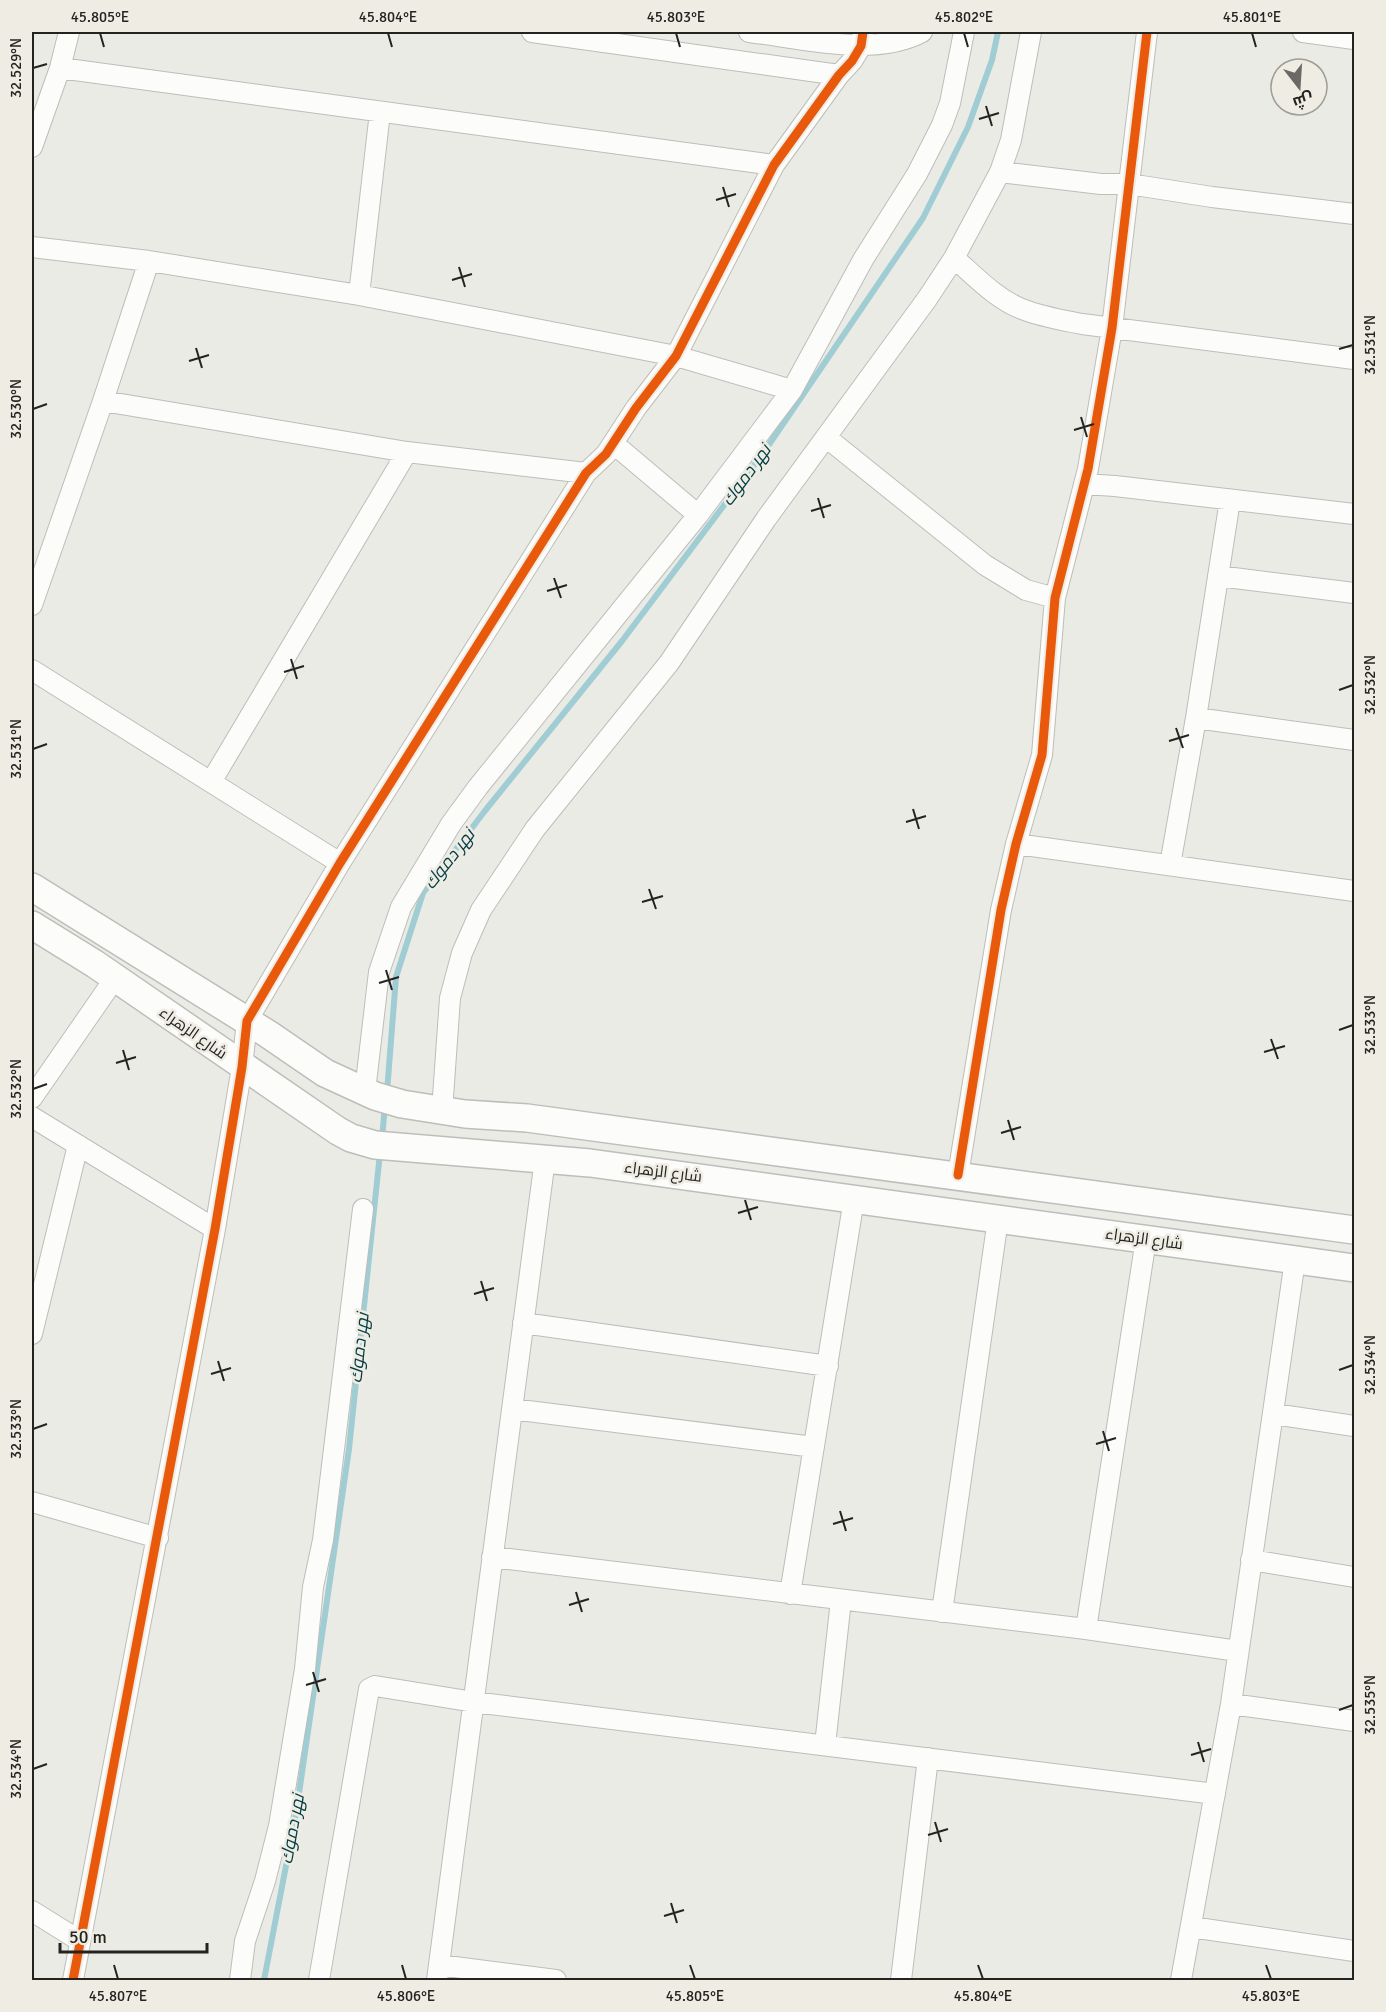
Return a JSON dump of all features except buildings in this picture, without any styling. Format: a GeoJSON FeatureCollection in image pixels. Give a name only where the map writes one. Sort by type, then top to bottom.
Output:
{"type":"FeatureCollection","features":[{"type":"Feature","properties":{"kind":"main road"},"geometry":{"type":"LineString","coordinates":[[32,887],[247,1021],[325,1073],[370,1093],[436,1110],[527,1118],[1354,1230]]}},
{"type":"Feature","properties":{"kind":"main road","name":"شارع الزهراء"},"geometry":{"type":"LineString","coordinates":[[32,925],[115,978],[338,1131],[364,1143],[647,1170],[1354,1268]]}},
{"type":"Feature","properties":{"kind":"main road"},"geometry":{"type":"LineString","coordinates":[[1195,1246],[1201,1228],[1198,1208]]}},
{"type":"Feature","properties":{"kind":"main road"},"geometry":{"type":"LineString","coordinates":[[1230,1251],[1228,1244],[1230,1228],[1239,1214]]}},
{"type":"Feature","properties":{"kind":"street"},"geometry":{"type":"LineString","coordinates":[[32,147],[60,68],[69,32]]}},
{"type":"Feature","properties":{"kind":"street"},"geometry":{"type":"LineString","coordinates":[[532,32],[839,75]]}},
{"type":"Feature","properties":{"kind":"street"},"geometry":{"type":"LineString","coordinates":[[749,32],[862,39],[903,39],[922,32]]}},
{"type":"Feature","properties":{"kind":"street"},"geometry":{"type":"LineString","coordinates":[[370,1093],[379,972],[401,907],[452,824],[478,787],[698,515],[792,390],[864,258],[917,174],[942,125],[950,103],[964,32]]}},
{"type":"Feature","properties":{"kind":"street"},"geometry":{"type":"LineString","coordinates":[[436,1110],[450,998],[462,953],[481,910],[534,829],[669,663],[766,519],[954,258],[1000,172],[1011,140],[1031,32]]}},
{"type":"Feature","properties":{"kind":"street"},"geometry":{"type":"LineString","coordinates":[[958,1175],[1001,910],[1016,844],[1042,755],[1054,598],[1084,484],[1112,328],[1147,32]]}},
{"type":"Feature","properties":{"kind":"street"},"geometry":{"type":"LineString","coordinates":[[1303,32],[1354,39]]}},
{"type":"Feature","properties":{"kind":"street"},"geometry":{"type":"LineString","coordinates":[[72,1980],[158,1538],[215,1228],[242,1066],[247,1021],[340,863],[586,473],[614,444],[636,408],[675,356],[774,165],[862,39]]}},
{"type":"Feature","properties":{"kind":"street"},"geometry":{"type":"LineString","coordinates":[[60,68],[774,165]]}},
{"type":"Feature","properties":{"kind":"street"},"geometry":{"type":"LineString","coordinates":[[359,295],[380,112]]}},
{"type":"Feature","properties":{"kind":"street"},"geometry":{"type":"LineString","coordinates":[[1000,172],[1101,184],[1129,184],[1212,197],[1354,214]]}},
{"type":"Feature","properties":{"kind":"street"},"geometry":{"type":"LineString","coordinates":[[32,247],[149,261],[359,295],[675,356],[792,390]]}},
{"type":"Feature","properties":{"kind":"street"},"geometry":{"type":"LineString","coordinates":[[954,258],[991,291],[1020,309],[1044,316],[1112,328],[1354,359]]}},
{"type":"Feature","properties":{"kind":"street"},"geometry":{"type":"LineString","coordinates":[[32,605],[149,261]]}},
{"type":"Feature","properties":{"kind":"street"},"geometry":{"type":"LineString","coordinates":[[103,401],[407,452],[586,473]]}},
{"type":"Feature","properties":{"kind":"street"},"geometry":{"type":"LineString","coordinates":[[826,438],[985,565],[1026,590],[1054,598]]}},
{"type":"Feature","properties":{"kind":"street"},"geometry":{"type":"LineString","coordinates":[[614,444],[698,515]]}},
{"type":"Feature","properties":{"kind":"street"},"geometry":{"type":"LineString","coordinates":[[211,782],[407,452]]}},
{"type":"Feature","properties":{"kind":"street"},"geometry":{"type":"LineString","coordinates":[[1084,484],[1354,514]]}},
{"type":"Feature","properties":{"kind":"street"},"geometry":{"type":"LineString","coordinates":[[1170,865],[1196,718],[1230,500]]}},
{"type":"Feature","properties":{"kind":"street"},"geometry":{"type":"LineString","coordinates":[[1218,576],[1354,593]]}},
{"type":"Feature","properties":{"kind":"street"},"geometry":{"type":"LineString","coordinates":[[32,670],[340,863]]}},
{"type":"Feature","properties":{"kind":"street"},"geometry":{"type":"LineString","coordinates":[[1196,718],[1354,740]]}},
{"type":"Feature","properties":{"kind":"street"},"geometry":{"type":"LineString","coordinates":[[1016,844],[1354,891]]}},
{"type":"Feature","properties":{"kind":"street"},"geometry":{"type":"LineString","coordinates":[[32,1098],[115,978]]}},
{"type":"Feature","properties":{"kind":"street"},"geometry":{"type":"LineString","coordinates":[[32,1117],[215,1228]]}},
{"type":"Feature","properties":{"kind":"street"},"geometry":{"type":"LineString","coordinates":[[32,1334],[35,1293],[78,1145]]}},
{"type":"Feature","properties":{"kind":"street"},"geometry":{"type":"LineString","coordinates":[[545,1159],[438,1973],[556,1980]]}},
{"type":"Feature","properties":{"kind":"street"},"geometry":{"type":"LineString","coordinates":[[790,1594],[854,1199]]}},
{"type":"Feature","properties":{"kind":"street"},"geometry":{"type":"LineString","coordinates":[[240,1980],[245,1941],[265,1881],[279,1826],[305,1669],[313,1587],[323,1540],[363,1209]]}},
{"type":"Feature","properties":{"kind":"street"},"geometry":{"type":"LineString","coordinates":[[942,1612],[998,1219]]}},
{"type":"Feature","properties":{"kind":"street"},"geometry":{"type":"LineString","coordinates":[[1086,1629],[1146,1239]]}},
{"type":"Feature","properties":{"kind":"street"},"geometry":{"type":"LineString","coordinates":[[1181,1980],[1231,1704],[1295,1260]]}},
{"type":"Feature","properties":{"kind":"street"},"geometry":{"type":"LineString","coordinates":[[523,1323],[828,1366]]}},
{"type":"Feature","properties":{"kind":"street"},"geometry":{"type":"LineString","coordinates":[[512,1409],[814,1447]]}},
{"type":"Feature","properties":{"kind":"street"},"geometry":{"type":"LineString","coordinates":[[1274,1414],[1354,1426]]}},
{"type":"Feature","properties":{"kind":"street"},"geometry":{"type":"LineString","coordinates":[[32,1503],[158,1538]]}},
{"type":"Feature","properties":{"kind":"street"},"geometry":{"type":"LineString","coordinates":[[492,1557],[1086,1629],[1238,1651]]}},
{"type":"Feature","properties":{"kind":"street"},"geometry":{"type":"LineString","coordinates":[[1251,1560],[1354,1577]]}},
{"type":"Feature","properties":{"kind":"street"},"geometry":{"type":"LineString","coordinates":[[825,1745],[842,1600]]}},
{"type":"Feature","properties":{"kind":"street"},"geometry":{"type":"LineString","coordinates":[[319,1980],[369,1689],[380,1685],[474,1702],[1215,1794]]}},
{"type":"Feature","properties":{"kind":"street"},"geometry":{"type":"LineString","coordinates":[[1231,1704],[1354,1721]]}},
{"type":"Feature","properties":{"kind":"street"},"geometry":{"type":"LineString","coordinates":[[901,1980],[928,1758]]}},
{"type":"Feature","properties":{"kind":"street"},"geometry":{"type":"LineString","coordinates":[[32,1911],[80,1941]]}},
{"type":"Feature","properties":{"kind":"street"},"geometry":{"type":"LineString","coordinates":[[1191,1927],[1354,1952]]}},
{"type":"Feature","properties":{"kind":"waterway","name":"نهر دموك"},"geometry":{"type":"LineString","coordinates":[[387,1092],[396,977],[423,893],[484,812],[622,641],[764,452],[923,218],[968,127],[992,60],[998,32]]}},
{"type":"Feature","properties":{"kind":"waterway","name":"نهر دموك"},"geometry":{"type":"LineString","coordinates":[[382,1139],[385,1105]]}},
{"type":"Feature","properties":{"kind":"waterway","name":"نهر دموك"},"geometry":{"type":"LineString","coordinates":[[264,1980],[296,1814],[349,1449],[380,1153]]}},
{"type":"Feature","properties":{"kind":"cycle path"},"geometry":{"type":"LineString","coordinates":[[73,1980],[215,1229],[242,1067],[247,1021],[340,863],[586,473],[606,454],[636,408],[676,356],[774,165],[839,75],[852,61],[861,46],[863,32]]}},
{"type":"Feature","properties":{"kind":"cycle path"},"geometry":{"type":"LineString","coordinates":[[958,1175],[1001,910],[1016,844],[1042,755],[1055,598],[1088,469],[1112,328],[1147,32]]}}]}
